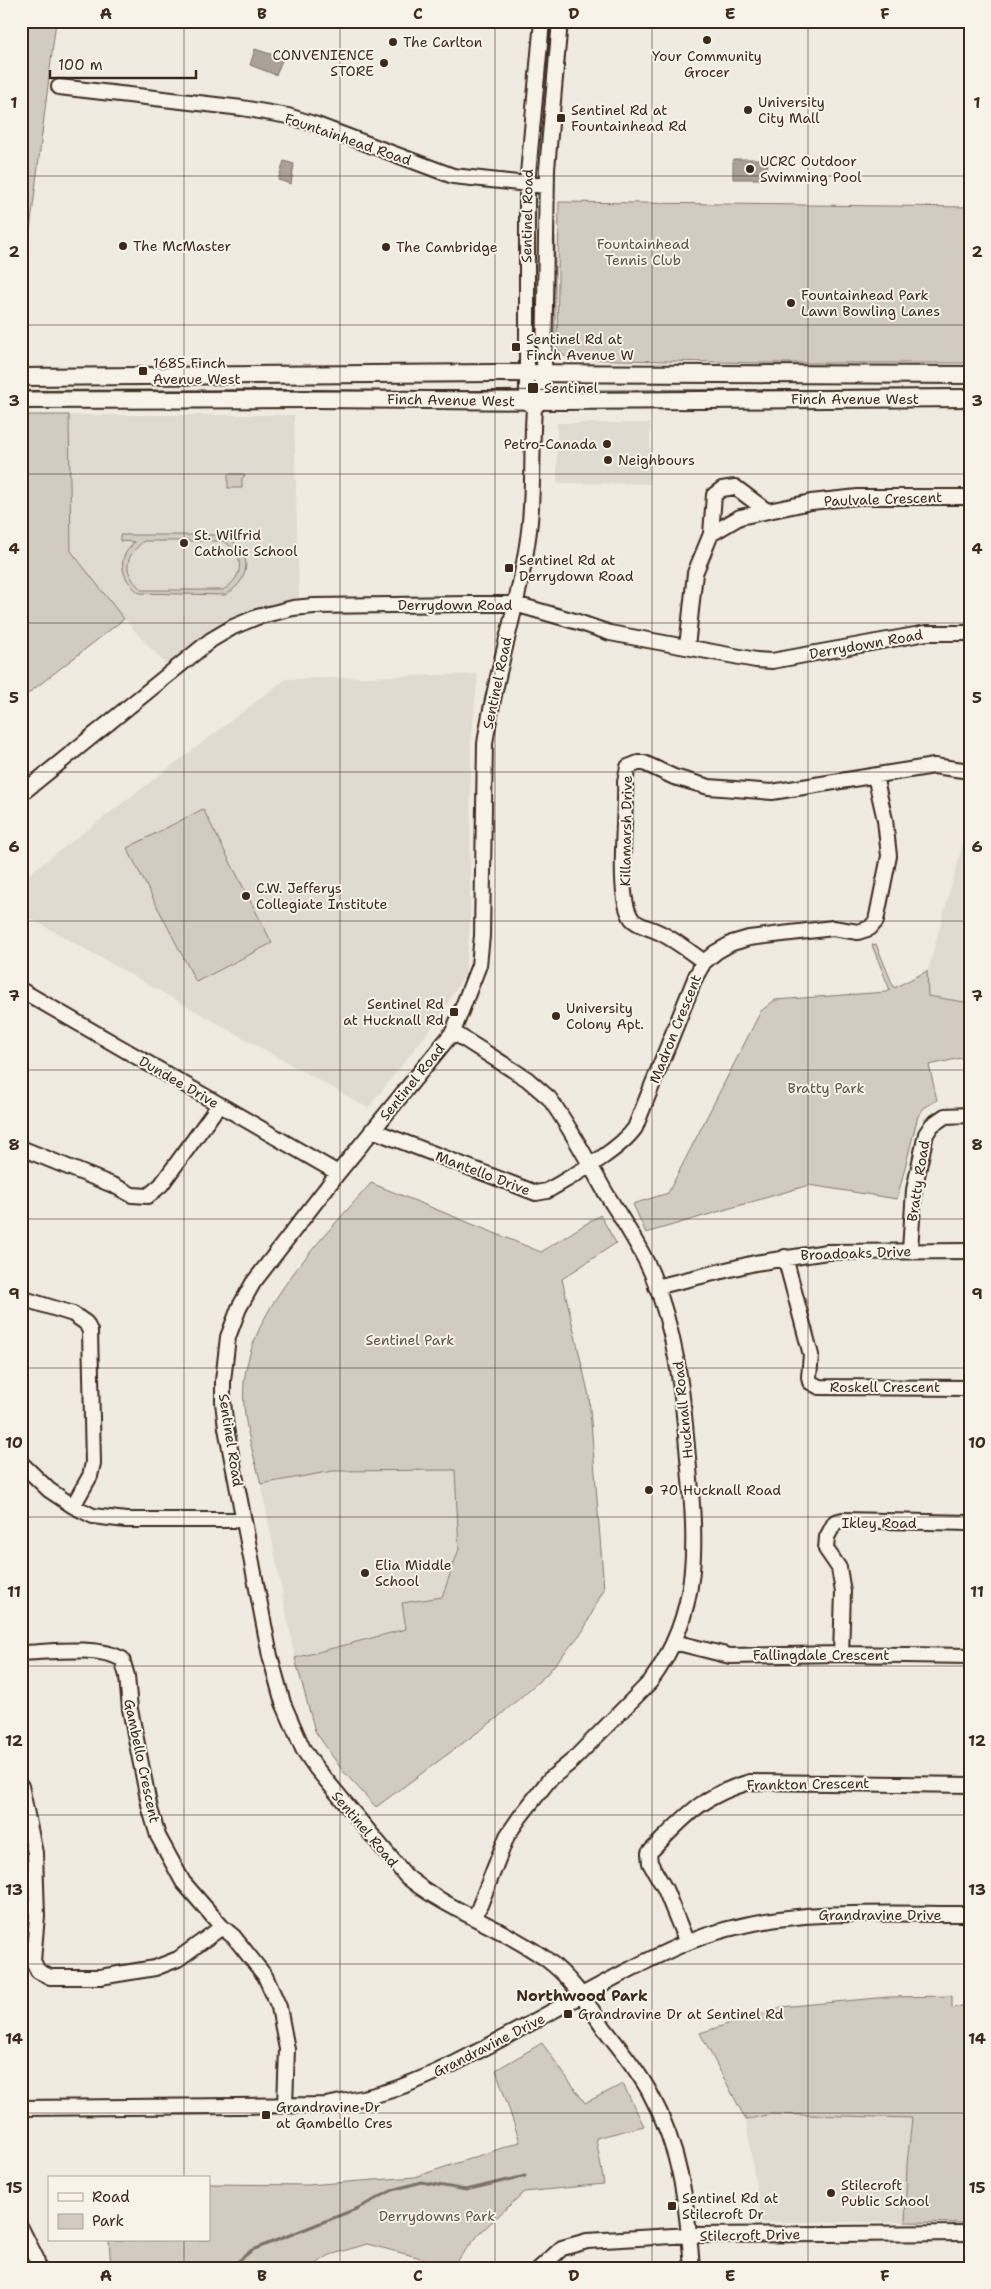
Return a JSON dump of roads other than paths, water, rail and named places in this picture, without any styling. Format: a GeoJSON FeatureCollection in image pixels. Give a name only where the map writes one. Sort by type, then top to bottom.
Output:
{"type":"FeatureCollection","features":[{"type":"Feature","properties":{"kind":"main road","name":"Finch Avenue West"},"geometry":{"type":"LineString","coordinates":[[21,378],[527,374],[970,375]]}},
{"type":"Feature","properties":{"kind":"main road","name":"Finch Avenue West"},"geometry":{"type":"LineString","coordinates":[[21,400],[534,403],[970,398]]}},
{"type":"Feature","properties":{"kind":"street","name":"Sentinel Road"},"geometry":{"type":"LineString","coordinates":[[542,21],[526,185],[527,374],[534,403],[529,532],[485,744],[482,936],[479,965],[453,1032],[372,1130],[253,1283],[239,1308],[228,1337],[223,1381],[223,1402],[270,1656],[283,1704],[303,1749],[323,1778],[399,1869],[418,1886],[514,1938],[548,1960],[568,1978],[582,1996],[644,2082],[666,2125],[682,2173],[692,2268]]}},
{"type":"Feature","properties":{"kind":"street","name":"Sentinel Road"},"geometry":{"type":"LineString","coordinates":[[534,403],[544,374],[546,186],[560,21]]}},
{"type":"Feature","properties":{"kind":"street","name":"Fountainhead Road"},"geometry":{"type":"LineString","coordinates":[[59,87],[242,108],[288,116],[317,124],[453,176],[546,186]]}},
{"type":"Feature","properties":{"kind":"street"},"geometry":{"type":"LineString","coordinates":[[687,647],[695,573],[711,534],[714,495],[722,489],[735,487],[767,511]]}},
{"type":"Feature","properties":{"kind":"street","name":"Paulvale Crescent"},"geometry":{"type":"LineString","coordinates":[[711,534],[740,517],[838,498],[970,498]]}},
{"type":"Feature","properties":{"kind":"street","name":"Derrydown Road"},"geometry":{"type":"LineString","coordinates":[[21,794],[211,640],[233,627],[256,617],[293,608],[314,606],[515,604],[610,633],[740,658],[772,661],[926,633],[970,633]]}},
{"type":"Feature","properties":{"kind":"street","name":"Killamarsh Drive"},"geometry":{"type":"LineString","coordinates":[[704,962],[666,936],[642,926],[632,918],[627,905],[624,887],[628,767],[644,763],[674,777],[709,787],[772,792],[934,766],[970,770]]}},
{"type":"Feature","properties":{"kind":"street","name":"Madron Crescent"},"geometry":{"type":"LineString","coordinates":[[590,1164],[629,1136],[635,1128],[696,976],[704,962],[726,946],[749,938],[833,928],[858,932],[870,928],[876,921],[889,856],[885,820],[875,776]]}},
{"type":"Feature","properties":{"kind":"street","name":"Dundee Drive"},"geometry":{"type":"LineString","coordinates":[[21,990],[338,1173]]}},
{"type":"Feature","properties":{"kind":"street","name":"Hucknall Road"},"geometry":{"type":"LineString","coordinates":[[453,1032],[543,1091],[590,1164],[647,1263],[677,1354],[695,1524],[695,1555],[691,1585],[674,1642],[661,1668],[650,1682],[572,1761],[550,1780],[520,1817],[507,1836],[475,1918]]}},
{"type":"Feature","properties":{"kind":"street"},"geometry":{"type":"LineString","coordinates":[[21,1148],[115,1186],[124,1192],[148,1196],[161,1184],[219,1105]]}},
{"type":"Feature","properties":{"kind":"street","name":"Bratty Road"},"geometry":{"type":"LineString","coordinates":[[910,1250],[914,1190],[926,1134],[932,1125],[945,1116],[970,1115]]}},
{"type":"Feature","properties":{"kind":"street","name":"Mantello Drive"},"geometry":{"type":"LineString","coordinates":[[372,1130],[536,1193],[547,1191],[590,1164]]}},
{"type":"Feature","properties":{"kind":"street","name":"Broadoaks Drive"},"geometry":{"type":"LineString","coordinates":[[656,1287],[785,1257],[827,1252],[970,1251]]}},
{"type":"Feature","properties":{"kind":"street","name":"Roskell Crescent"},"geometry":{"type":"LineString","coordinates":[[785,1257],[811,1355],[810,1382],[819,1386],[970,1388]]}},
{"type":"Feature","properties":{"kind":"street"},"geometry":{"type":"LineString","coordinates":[[21,1298],[73,1314],[81,1318],[90,1331],[93,1463],[90,1476],[73,1506]]}},
{"type":"Feature","properties":{"kind":"street"},"geometry":{"type":"LineString","coordinates":[[21,1463],[49,1490],[73,1506],[93,1516],[126,1520],[244,1520]]}},
{"type":"Feature","properties":{"kind":"street","name":"Ikley Road"},"geometry":{"type":"LineString","coordinates":[[841,1654],[843,1592],[838,1568],[826,1549],[827,1537],[835,1522],[843,1520],[970,1523]]}},
{"type":"Feature","properties":{"kind":"street","name":"Fallingdale Crescent"},"geometry":{"type":"LineString","coordinates":[[674,1642],[730,1656],[841,1654],[970,1656]]}},
{"type":"Feature","properties":{"kind":"street","name":"Gambello Crescent"},"geometry":{"type":"LineString","coordinates":[[21,1653],[94,1651],[114,1655],[122,1659],[127,1676],[130,1709],[150,1809],[158,1836],[183,1882],[222,1927],[234,1937],[265,1976],[279,2007],[287,2049],[286,2105]]}},
{"type":"Feature","properties":{"kind":"street","name":"Frankton Crescent"},"geometry":{"type":"LineString","coordinates":[[687,1943],[665,1889],[650,1863],[649,1853],[694,1808],[723,1790],[750,1782],[970,1785]]}},
{"type":"Feature","properties":{"kind":"street"},"geometry":{"type":"LineString","coordinates":[[21,1786],[35,1853],[37,1916],[33,1961],[38,1971],[50,1977],[100,1977],[155,1968],[178,1959],[222,1927]]}},
{"type":"Feature","properties":{"kind":"street","name":"Grandravine Drive"},"geometry":{"type":"LineString","coordinates":[[21,2108],[326,2105],[368,2097],[402,2087],[436,2073],[582,1996],[617,1975],[687,1943],[730,1929],[821,1914],[970,1914]]}},
{"type":"Feature","properties":{"kind":"street"},"geometry":{"type":"LineString","coordinates":[[21,2228],[36,2258],[38,2268]]}},
{"type":"Feature","properties":{"kind":"street","name":"Stilecroft Drive"},"geometry":{"type":"LineString","coordinates":[[540,2268],[562,2248],[587,2241],[690,2235],[970,2233]]}},
{"type":"Feature","properties":{"kind":"waterway"},"geometry":{"type":"LineString","coordinates":[[230,2268],[252,2250],[356,2209],[393,2190],[421,2182],[466,2190],[525,2176]]}},
{"type":"Feature","properties":{"kind":"tram line"},"geometry":{"type":"LineString","coordinates":[[21,392],[970,389]]}},
{"type":"Feature","properties":{"kind":"place","name":"Your Community Grocer"},"geometry":{"type":"Point","coordinates":[707,40]}},
{"type":"Feature","properties":{"kind":"place","name":"The Carlton"},"geometry":{"type":"Point","coordinates":[393,42]}},
{"type":"Feature","properties":{"kind":"place","name":"CONVENIENCE STORE"},"geometry":{"type":"Point","coordinates":[384,63]}},
{"type":"Feature","properties":{"kind":"place","name":"University City Mall"},"geometry":{"type":"Point","coordinates":[748,110]}},
{"type":"Feature","properties":{"kind":"place","name":"Sentinel Rd at Fountainhead Rd"},"geometry":{"type":"Point","coordinates":[561,118]}},
{"type":"Feature","properties":{"kind":"place","name":"UCRC Outdoor Swimming Pool"},"geometry":{"type":"Point","coordinates":[750,169]}},
{"type":"Feature","properties":{"kind":"place","name":"The McMaster"},"geometry":{"type":"Point","coordinates":[123,246]}},
{"type":"Feature","properties":{"kind":"place","name":"The Cambridge"},"geometry":{"type":"Point","coordinates":[386,247]}},
{"type":"Feature","properties":{"kind":"place","name":"Fountainhead Park Lawn Bowling Lanes"},"geometry":{"type":"Point","coordinates":[791,303]}},
{"type":"Feature","properties":{"kind":"place","name":"Sentinel Rd at Finch Avenue W"},"geometry":{"type":"Point","coordinates":[516,347]}},
{"type":"Feature","properties":{"kind":"place","name":"1685 Finch Avenue West"},"geometry":{"type":"Point","coordinates":[143,371]}},
{"type":"Feature","properties":{"kind":"place","name":"Sentinel"},"geometry":{"type":"Point","coordinates":[533,388]}},
{"type":"Feature","properties":{"kind":"place","name":"Petro-Canada"},"geometry":{"type":"Point","coordinates":[607,444]}},
{"type":"Feature","properties":{"kind":"place","name":"Neighbours"},"geometry":{"type":"Point","coordinates":[608,460]}},
{"type":"Feature","properties":{"kind":"place","name":"St. Wilfrid Catholic School"},"geometry":{"type":"Point","coordinates":[184,543]}},
{"type":"Feature","properties":{"kind":"place","name":"Sentinel Rd at Derrydown Road"},"geometry":{"type":"Point","coordinates":[509,568]}},
{"type":"Feature","properties":{"kind":"place","name":"C.W. Jefferys Collegiate Institute"},"geometry":{"type":"Point","coordinates":[246,896]}},
{"type":"Feature","properties":{"kind":"place","name":"Sentinel Rd at Hucknall Rd"},"geometry":{"type":"Point","coordinates":[454,1012]}},
{"type":"Feature","properties":{"kind":"place","name":"University Colony Apt."},"geometry":{"type":"Point","coordinates":[556,1016]}},
{"type":"Feature","properties":{"kind":"place","name":"70 Hucknall Road"},"geometry":{"type":"Point","coordinates":[649,1490]}},
{"type":"Feature","properties":{"kind":"place","name":"Elia Middle School"},"geometry":{"type":"Point","coordinates":[365,1573]}},
{"type":"Feature","properties":{"kind":"place","name":"Grandravine Dr at Sentinel Rd"},"geometry":{"type":"Point","coordinates":[568,2014]}},
{"type":"Feature","properties":{"kind":"place","name":"Grandravine Dr at Gambello Cres"},"geometry":{"type":"Point","coordinates":[266,2115]}},
{"type":"Feature","properties":{"kind":"place","name":"Stilecroft Public School"},"geometry":{"type":"Point","coordinates":[831,2193]}},
{"type":"Feature","properties":{"kind":"place","name":"Sentinel Rd at Stilecroft Dr"},"geometry":{"type":"Point","coordinates":[672,2206]}},
{"type":"Feature","properties":{"kind":"district","name":"Northwood Park"},"geometry":{"type":"Point","coordinates":[582,1996]}},
{"type":"Feature","properties":{"kind":"park label","name":"Fountainhead Tennis Club"},"geometry":{"type":"Point","coordinates":[643,252]}},
{"type":"Feature","properties":{"kind":"park label","name":"Bratty Park"},"geometry":{"type":"Point","coordinates":[826,1088]}},
{"type":"Feature","properties":{"kind":"park label","name":"Sentinel Park"},"geometry":{"type":"Point","coordinates":[410,1340]}},
{"type":"Feature","properties":{"kind":"park label","name":"Derrydowns Park"},"geometry":{"type":"Point","coordinates":[437,2216]}}]}
